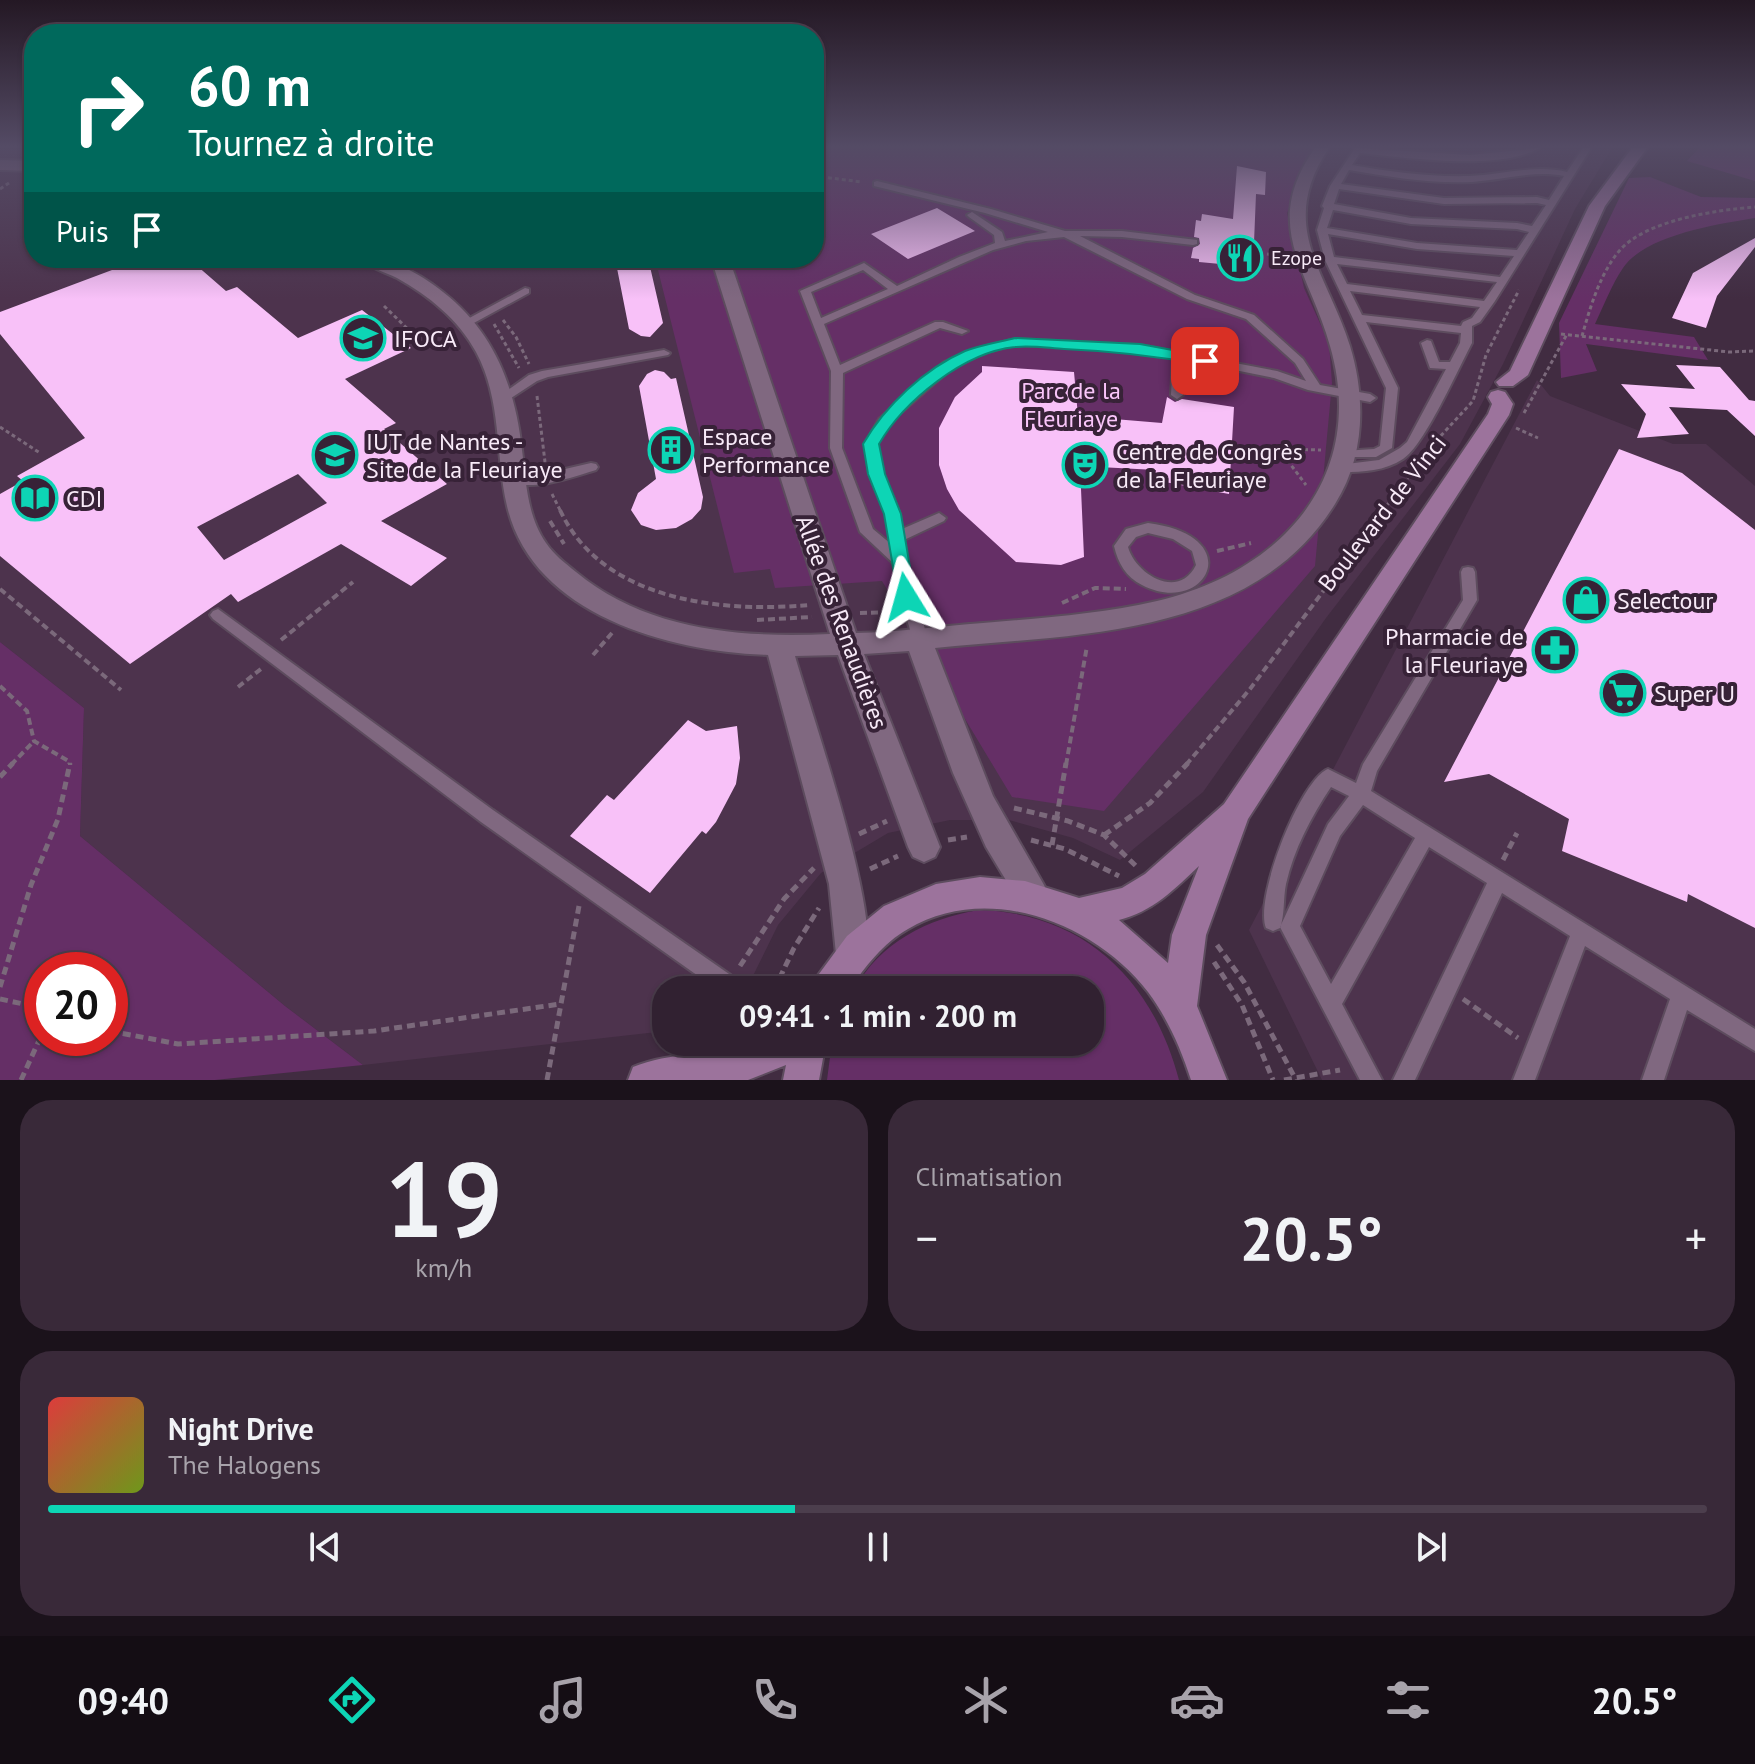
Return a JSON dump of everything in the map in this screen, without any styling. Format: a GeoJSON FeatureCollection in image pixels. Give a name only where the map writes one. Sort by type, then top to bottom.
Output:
{"type":"FeatureCollection","features":[{"type":"Feature","properties":{"kind":"main road","name":"Boulevard de Vinci"},"geometry":{"type":"LineString","coordinates":[[1179,1007],[1189,935],[1235,812],[1498,415],[1503,404],[1502,390],[1518,375],[1603,198]]}},
{"type":"Feature","properties":{"kind":"main road","name":"Boulevard de Vinci"},"geometry":{"type":"LineString","coordinates":[[1081,914],[1128,902],[1156,885],[1235,812]]}},
{"type":"Feature","properties":{"kind":"main road"},"geometry":{"type":"LineString","coordinates":[[838,976],[853,954],[886,925],[922,904],[977,892],[1033,896],[1081,914],[1118,938],[1151,969],[1179,1007],[1198,1046],[1209,1080]]}},
{"type":"Feature","properties":{"kind":"main road"},"geometry":{"type":"LineString","coordinates":[[646,1080],[704,1072],[763,1056]]}},
{"type":"Feature","properties":{"kind":"main road"},"geometry":{"type":"LineString","coordinates":[[801,1080],[805,1056]]}},
{"type":"Feature","properties":{"kind":"street"},"geometry":{"type":"LineString","coordinates":[[388,268],[481,314],[486,347],[532,479],[520,516],[530,539],[546,560],[573,585],[607,607],[651,626],[682,633],[741,643],[850,647],[1090,625],[1156,612],[1188,593],[1260,569],[1289,545],[1315,516],[1345,461],[1360,396],[1312,284],[1297,228],[1298,198]]}},
{"type":"Feature","properties":{"kind":"street","name":"Allée des Renaudières"},"geometry":{"type":"LineString","coordinates":[[723,268],[834,608],[924,847]]}},
{"type":"Feature","properties":{"kind":"street"},"geometry":{"type":"LineString","coordinates":[[919,641],[981,804],[1017,873],[1033,896]]}},
{"type":"Feature","properties":{"kind":"street"},"geometry":{"type":"LineString","coordinates":[[778,644],[842,872],[852,928],[853,954]]}},
{"type":"Feature","properties":{"kind":"lane"},"geometry":{"type":"LineString","coordinates":[[936,198],[1072,236],[1191,297],[1250,317],[1299,361],[1316,387]]}},
{"type":"Feature","properties":{"kind":"lane"},"geometry":{"type":"LineString","coordinates":[[1330,198],[1322,230],[1330,260],[1388,376],[1393,399],[1386,448],[1345,461]]}},
{"type":"Feature","properties":{"kind":"lane"},"geometry":{"type":"LineString","coordinates":[[1415,198],[1537,200],[1552,204]]}},
{"type":"Feature","properties":{"kind":"lane"},"geometry":{"type":"LineString","coordinates":[[1345,461],[1376,466],[1403,455],[1418,434],[1466,343],[1465,330],[1487,305],[1555,198]]}},
{"type":"Feature","properties":{"kind":"lane"},"geometry":{"type":"LineString","coordinates":[[1327,206],[1422,222],[1517,226],[1535,230]]}},
{"type":"Feature","properties":{"kind":"lane"},"geometry":{"type":"LineString","coordinates":[[972,215],[999,234],[1000,244]]}},
{"type":"Feature","properties":{"kind":"lane"},"geometry":{"type":"LineString","coordinates":[[1322,230],[1417,246],[1520,253]]}},
{"type":"Feature","properties":{"kind":"lane"},"geometry":{"type":"LineString","coordinates":[[818,323],[1000,244],[1032,237],[1102,233],[1193,242]]}},
{"type":"Feature","properties":{"kind":"lane"},"geometry":{"type":"LineString","coordinates":[[1330,260],[1503,280]]}},
{"type":"Feature","properties":{"kind":"lane"},"geometry":{"type":"LineString","coordinates":[[896,290],[864,266],[805,291],[837,371],[836,448],[867,532],[901,561]]}},
{"type":"Feature","properties":{"kind":"lane"},"geometry":{"type":"LineString","coordinates":[[1343,287],[1487,305]]}},
{"type":"Feature","properties":{"kind":"lane"},"geometry":{"type":"LineString","coordinates":[[481,314],[525,291]]}},
{"type":"Feature","properties":{"kind":"lane"},"geometry":{"type":"LineString","coordinates":[[1359,318],[1465,330]]}},
{"type":"Feature","properties":{"kind":"lane"},"geometry":{"type":"LineString","coordinates":[[837,371],[939,324],[962,331]]}},
{"type":"Feature","properties":{"kind":"lane"},"geometry":{"type":"LineString","coordinates":[[919,641],[917,626],[910,612],[893,514],[876,474],[871,444],[883,422],[948,365],[983,350],[1015,342],[1140,348],[1277,375],[1360,396]]}},
{"type":"Feature","properties":{"kind":"lane"},"geometry":{"type":"LineString","coordinates":[[1427,343],[1434,365],[1452,366]]}},
{"type":"Feature","properties":{"kind":"lane"},"geometry":{"type":"LineString","coordinates":[[504,397],[528,380],[566,369],[664,353]]}},
{"type":"Feature","properties":{"kind":"lane"},"geometry":{"type":"LineString","coordinates":[[1177,395],[1179,357]]}},
{"type":"Feature","properties":{"kind":"lane"},"geometry":{"type":"LineString","coordinates":[[532,479],[591,467]]}},
{"type":"Feature","properties":{"kind":"lane"},"geometry":{"type":"LineString","coordinates":[[897,537],[939,518]]}},
{"type":"Feature","properties":{"kind":"lane"},"geometry":{"type":"LineString","coordinates":[[1148,528],[1165,529],[1183,536],[1197,548],[1202,564],[1188,593],[1147,583],[1122,561],[1121,546],[1131,533],[1148,528]]}},
{"type":"Feature","properties":{"kind":"lane"},"geometry":{"type":"LineString","coordinates":[[1281,924],[1334,830],[1361,794],[1369,769],[1470,600],[1468,572]]}},
{"type":"Feature","properties":{"kind":"lane"},"geometry":{"type":"LineString","coordinates":[[218,615],[582,884],[715,976]]}},
{"type":"Feature","properties":{"kind":"lane"},"geometry":{"type":"LineString","coordinates":[[1371,1080],[1281,924],[1272,901],[1305,811],[1328,777],[1361,794],[1755,1041]]}},
{"type":"Feature","properties":{"kind":"lane"},"geometry":{"type":"LineString","coordinates":[[1330,1005],[1426,835]]}},
{"type":"Feature","properties":{"kind":"lane"},"geometry":{"type":"LineString","coordinates":[[1404,1080],[1498,880]]}},
{"type":"Feature","properties":{"kind":"lane"},"geometry":{"type":"LineString","coordinates":[[1524,1080],[1581,932]]}},
{"type":"Feature","properties":{"kind":"lane"},"geometry":{"type":"LineString","coordinates":[[1653,1080],[1682,995]]}},
{"type":"Feature","properties":{"kind":"path"},"geometry":{"type":"LineString","coordinates":[[1582,336],[1594,297],[1621,247],[1646,232],[1721,211],[1755,207]]}},
{"type":"Feature","properties":{"kind":"path","name":"Boulevard de Vinci"},"geometry":{"type":"LineString","coordinates":[[1432,446],[1473,401],[1486,355],[1523,281]]}},
{"type":"Feature","properties":{"kind":"path"},"geometry":{"type":"LineString","coordinates":[[384,306],[414,335]]}},
{"type":"Feature","properties":{"kind":"path"},"geometry":{"type":"LineString","coordinates":[[481,314],[506,341],[528,380]]}},
{"type":"Feature","properties":{"kind":"path"},"geometry":{"type":"LineString","coordinates":[[481,314],[516,337],[528,380],[532,479],[545,513],[573,552]]}},
{"type":"Feature","properties":{"kind":"path"},"geometry":{"type":"LineString","coordinates":[[1550,333],[1729,352],[1755,351]]}},
{"type":"Feature","properties":{"kind":"path"},"geometry":{"type":"LineString","coordinates":[[1538,438],[1516,430],[1567,334]]}},
{"type":"Feature","properties":{"kind":"path"},"geometry":{"type":"LineString","coordinates":[[0,427],[40,453]]}},
{"type":"Feature","properties":{"kind":"path"},"geometry":{"type":"LineString","coordinates":[[1279,449],[1284,461],[1304,478],[1304,489]]}},
{"type":"Feature","properties":{"kind":"path","name":"Boulevard de Vinci"},"geometry":{"type":"LineString","coordinates":[[1104,835],[1150,803],[1196,755],[1250,689],[1417,465]]}},
{"type":"Feature","properties":{"kind":"path"},"geometry":{"type":"LineString","coordinates":[[532,479],[557,509],[575,539],[600,562],[659,592],[733,608],[796,607],[910,612]]}},
{"type":"Feature","properties":{"kind":"path"},"geometry":{"type":"LineString","coordinates":[[1200,558],[1255,541]]}},
{"type":"Feature","properties":{"kind":"path"},"geometry":{"type":"LineString","coordinates":[[238,687],[353,582]]}},
{"type":"Feature","properties":{"kind":"path"},"geometry":{"type":"LineString","coordinates":[[1052,845],[1095,588]]}},
{"type":"Feature","properties":{"kind":"path"},"geometry":{"type":"LineString","coordinates":[[0,589],[121,690]]}},
{"type":"Feature","properties":{"kind":"path"},"geometry":{"type":"LineString","coordinates":[[748,621],[834,608]]}},
{"type":"Feature","properties":{"kind":"path"},"geometry":{"type":"LineString","coordinates":[[0,686],[27,711],[34,741],[70,762],[67,796],[25,903],[13,956],[0,987]]}},
{"type":"Feature","properties":{"kind":"path"},"geometry":{"type":"LineString","coordinates":[[0,777],[34,741]]}},
{"type":"Feature","properties":{"kind":"path"},"geometry":{"type":"LineString","coordinates":[[547,1080],[574,946],[582,884]]}},
{"type":"Feature","properties":{"kind":"path"},"geometry":{"type":"LineString","coordinates":[[1456,994],[1519,1039]]}},
{"type":"Feature","properties":{"kind":"path"},"geometry":{"type":"LineString","coordinates":[[0,999],[24,1004]]}},
{"type":"Feature","properties":{"kind":"path"},"geometry":{"type":"LineString","coordinates":[[128,1034],[178,1044],[374,1031],[560,1004]]}},
{"type":"Feature","properties":{"kind":"path"},"geometry":{"type":"LineString","coordinates":[[21,1080],[32,1056]]}},
{"type":"Feature","properties":{"kind":"path"},"geometry":{"type":"LineString","coordinates":[[1284,1080],[1345,1070]]}},
{"type":"Feature","properties":{"kind":"shaded area"},"geometry":{"type":"Polygon","coordinates":[[[0,198],[24,198],[24,268],[824,268],[824,198],[1581,198],[1503,364],[1460,444],[1326,618],[1203,792],[1120,860],[1073,838],[1009,820],[950,820],[888,833],[821,873],[778,925],[753,976],[652,976],[652,1033],[363,1065],[285,1006],[80,836],[84,708],[0,642],[0,198]]]}},
{"type":"Feature","properties":{"kind":"shaded area"},"geometry":{"type":"Polygon","coordinates":[[[1537,380],[1550,396],[1673,444],[1706,444],[1755,486],[1755,1080],[1322,1080],[1249,930],[1537,380]]]}},
{"type":"Feature","properties":{"kind":"green space","name":"Parc de la Fleuriaye"},"geometry":{"type":"Polygon","coordinates":[[[824,198],[1293,198],[1287,213],[1304,288],[1329,343],[1332,383],[1315,566],[1104,811],[1012,797],[882,581],[775,588],[770,569],[734,573],[658,268],[824,268],[824,198]]]}},
{"type":"Feature","properties":{"kind":"green space"},"geometry":{"type":"Polygon","coordinates":[[[1619,198],[1755,198],[1755,218],[1683,233],[1648,247],[1633,257],[1623,268],[1595,324],[1694,337],[1708,360],[1586,344],[1597,371],[1561,378],[1559,323],[1619,198]]]}},
{"type":"Feature","properties":{"kind":"green space"},"geometry":{"type":"Polygon","coordinates":[[[0,642],[84,708],[80,836],[285,1006],[363,1065],[215,1080],[0,1080],[0,642]]]}},
{"type":"Feature","properties":{"kind":"green space"},"geometry":{"type":"Polygon","coordinates":[[[979,910],[1017,914],[1051,924],[1082,939],[1109,959],[1132,983],[1152,1012],[1179,1080],[827,1080],[830,1056],[1104,1056],[1104,976],[863,976],[877,959],[907,935],[960,914],[979,910]]]}},
{"type":"Feature","properties":{"kind":"building"},"geometry":{"type":"Polygon","coordinates":[[[1235,198],[1256,198],[1253,267],[1199,262],[1199,259],[1191,258],[1193,248],[1200,244],[1199,238],[1194,237],[1196,220],[1201,221],[1202,214],[1233,219],[1235,198]]]}},
{"type":"Feature","properties":{"kind":"building"},"geometry":{"type":"Polygon","coordinates":[[[937,208],[975,231],[908,259],[871,234],[937,208]]]}},
{"type":"Feature","properties":{"kind":"building"},"geometry":{"type":"Polygon","coordinates":[[[1755,238],[1755,247],[1717,296],[1706,328],[1672,318],[1693,273],[1755,238]]]}},
{"type":"Feature","properties":{"kind":"building","name":"IUT de Nantes - Site de la Fleuriaye"},"geometry":{"type":"Polygon","coordinates":[[[117,268],[200,268],[226,291],[237,287],[298,338],[362,310],[411,348],[345,379],[396,423],[384,429],[447,484],[381,521],[447,558],[411,586],[341,544],[238,602],[231,594],[130,664],[0,556],[0,494],[23,481],[17,476],[85,438],[0,334],[0,312],[117,268]],[[298,474],[197,527],[224,560],[327,503],[298,474]]]}},
{"type":"Feature","properties":{"kind":"building"},"geometry":{"type":"Polygon","coordinates":[[[617,268],[650,268],[663,323],[650,337],[629,329],[617,268]]]}},
{"type":"Feature","properties":{"kind":"building"},"geometry":{"type":"Polygon","coordinates":[[[1676,365],[1720,367],[1749,400],[1755,401],[1755,436],[1727,410],[1669,407],[1689,434],[1637,438],[1646,414],[1621,384],[1695,389],[1676,365]]]}},
{"type":"Feature","properties":{"kind":"building","name":"Centre de Congrès de la Fleuriaye"},"geometry":{"type":"Polygon","coordinates":[[[982,366],[1074,372],[1078,416],[1162,423],[1167,397],[1175,402],[1182,399],[1234,407],[1229,494],[1154,480],[1156,470],[1080,466],[1084,557],[1061,565],[1016,562],[959,510],[947,489],[939,465],[939,428],[955,397],[982,372],[982,366]]]}},
{"type":"Feature","properties":{"kind":"building","name":"Espace Performance"},"geometry":{"type":"Polygon","coordinates":[[[655,370],[664,372],[671,379],[676,378],[703,497],[701,509],[692,519],[676,528],[656,530],[641,525],[631,510],[638,493],[656,479],[639,386],[647,374],[655,370]]]}},
{"type":"Feature","properties":{"kind":"building","name":"Super U"},"geometry":{"type":"Polygon","coordinates":[[[1619,449],[1682,473],[1755,530],[1755,928],[1688,894],[1687,902],[1562,851],[1569,819],[1489,774],[1444,782],[1619,449]]]}},
{"type":"Feature","properties":{"kind":"building"},"geometry":{"type":"Polygon","coordinates":[[[688,720],[706,731],[737,726],[740,758],[736,784],[716,822],[706,834],[702,831],[650,893],[570,836],[607,795],[614,800],[688,720]]]}},
{"type":"Feature","properties":{"kind":"place","name":"Ezope"},"geometry":{"type":"Point","coordinates":[1240,258]}},
{"type":"Feature","properties":{"kind":"place","name":"IFOCA"},"geometry":{"type":"Point","coordinates":[363,338]}},
{"type":"Feature","properties":{"kind":"place","name":"Espace Performance"},"geometry":{"type":"Point","coordinates":[671,450]}},
{"type":"Feature","properties":{"kind":"place","name":"IUT de Nantes - Site de la Fleuriaye"},"geometry":{"type":"Point","coordinates":[335,455]}},
{"type":"Feature","properties":{"kind":"place","name":"Centre de Congrès de la Fleuriaye"},"geometry":{"type":"Point","coordinates":[1085,465]}},
{"type":"Feature","properties":{"kind":"place","name":"CDI"},"geometry":{"type":"Point","coordinates":[35,498]}},
{"type":"Feature","properties":{"kind":"place","name":"Selectour"},"geometry":{"type":"Point","coordinates":[1586,600]}},
{"type":"Feature","properties":{"kind":"place","name":"Pharmacie de la Fleuriaye"},"geometry":{"type":"Point","coordinates":[1555,650]}},
{"type":"Feature","properties":{"kind":"place","name":"Super U"},"geometry":{"type":"Point","coordinates":[1623,693]}},
{"type":"Feature","properties":{"kind":"route"},"geometry":{"type":"LineString","coordinates":[[906,597],[893,514],[876,474],[871,444],[883,422],[937,373],[971,354],[1015,342],[1062,347],[1140,348],[1205,361]]}}]}
